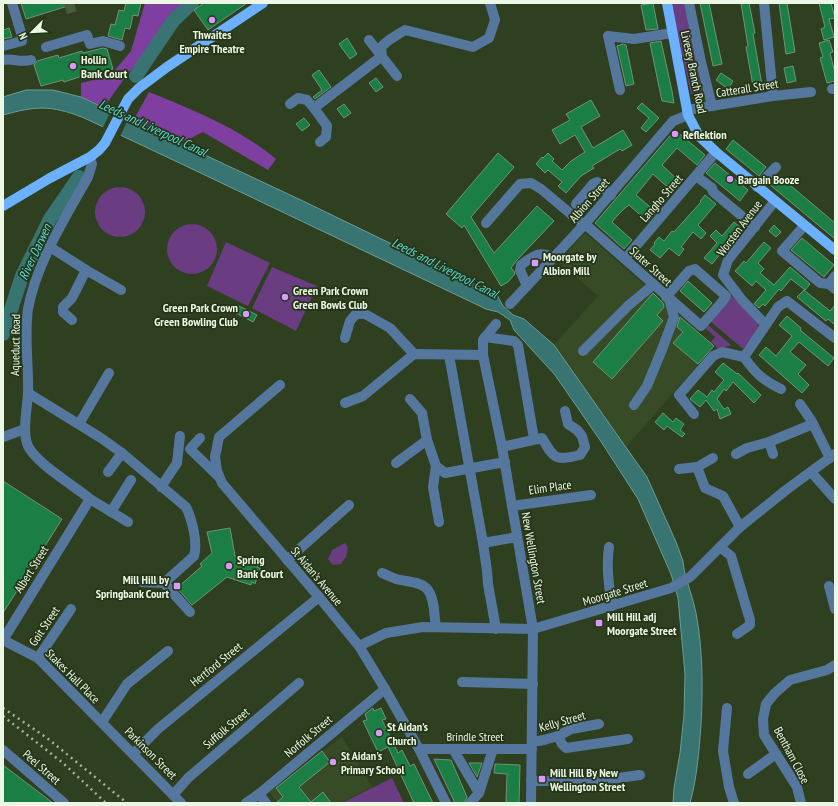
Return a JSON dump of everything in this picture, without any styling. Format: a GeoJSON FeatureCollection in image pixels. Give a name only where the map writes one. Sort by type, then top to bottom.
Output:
{"type":"FeatureCollection","features":[{"type":"Feature","properties":{"kind":"main road"},"geometry":{"type":"LineString","coordinates":[[3,206],[50,178],[90,157],[105,143],[124,105],[139,88],[167,67],[262,5],[271,3]]}},
{"type":"Feature","properties":{"kind":"main road","name":"Livesey Branch Road"},"geometry":{"type":"LineString","coordinates":[[667,3],[688,112],[699,136],[757,187],[835,250]]}},
{"type":"Feature","properties":{"kind":"street"},"geometry":{"type":"LineString","coordinates":[[3,46],[22,41],[22,36],[12,3]]}},
{"type":"Feature","properties":{"kind":"street"},"geometry":{"type":"LineString","coordinates":[[314,108],[382,52],[389,40],[404,30],[473,47],[489,38],[495,20],[490,3]]}},
{"type":"Feature","properties":{"kind":"street","name":"Livesey Branch Road"},"geometry":{"type":"LineString","coordinates":[[689,3],[712,106]]}},
{"type":"Feature","properties":{"kind":"street"},"geometry":{"type":"LineString","coordinates":[[764,3],[773,96]]}},
{"type":"Feature","properties":{"kind":"street"},"geometry":{"type":"LineString","coordinates":[[620,90],[608,36],[634,40],[672,33]]}},
{"type":"Feature","properties":{"kind":"street"},"geometry":{"type":"LineString","coordinates":[[46,47],[87,35],[90,44],[103,41],[120,46]]}},
{"type":"Feature","properties":{"kind":"street"},"geometry":{"type":"LineString","coordinates":[[369,40],[382,52],[397,76]]}},
{"type":"Feature","properties":{"kind":"street"},"geometry":{"type":"LineString","coordinates":[[3,60],[9,59],[22,62],[31,60]]}},
{"type":"Feature","properties":{"kind":"street","name":"Catterall Street"},"geometry":{"type":"LineString","coordinates":[[688,112],[712,106],[773,96],[811,92]]}},
{"type":"Feature","properties":{"kind":"street"},"geometry":{"type":"LineString","coordinates":[[290,104],[298,98],[307,100],[314,108],[327,126],[326,137],[320,142]]}},
{"type":"Feature","properties":{"kind":"street","name":"Albion Street"},"geometry":{"type":"LineString","coordinates":[[510,304],[585,225],[673,121],[688,112]]}},
{"type":"Feature","properties":{"kind":"street","name":"Langho Street"},"geometry":{"type":"LineString","coordinates":[[625,260],[716,152]]}},
{"type":"Feature","properties":{"kind":"street","name":"Aqueduct Road"},"geometry":{"type":"LineString","coordinates":[[90,157],[92,164],[88,177],[50,247],[28,309],[28,393],[25,429],[28,444],[33,453],[46,466],[90,499]]}},
{"type":"Feature","properties":{"kind":"street"},"geometry":{"type":"LineString","coordinates":[[757,187],[776,167]]}},
{"type":"Feature","properties":{"kind":"street"},"geometry":{"type":"LineString","coordinates":[[696,176],[712,188],[713,192],[755,227]]}},
{"type":"Feature","properties":{"kind":"street"},"geometry":{"type":"LineString","coordinates":[[576,204],[593,184],[597,182],[611,195]]}},
{"type":"Feature","properties":{"kind":"street","name":"Slater Street"},"geometry":{"type":"LineString","coordinates":[[486,223],[520,184],[531,183],[541,189],[585,225],[653,285],[668,298],[701,326],[726,296],[694,269],[689,271],[668,298]]}},
{"type":"Feature","properties":{"kind":"street","name":"Worsten Avenue"},"geometry":{"type":"LineString","coordinates":[[765,324],[742,300],[723,275],[728,260],[776,201]]}},
{"type":"Feature","properties":{"kind":"street"},"geometry":{"type":"LineString","coordinates":[[804,226],[782,251],[820,283],[833,283]]}},
{"type":"Feature","properties":{"kind":"street"},"geometry":{"type":"LineString","coordinates":[[50,247],[121,290]]}},
{"type":"Feature","properties":{"kind":"street"},"geometry":{"type":"LineString","coordinates":[[527,286],[520,270],[521,264],[541,254],[546,254],[553,258]]}},
{"type":"Feature","properties":{"kind":"street"},"geometry":{"type":"LineString","coordinates":[[73,321],[63,312],[63,307],[72,298],[86,270]]}},
{"type":"Feature","properties":{"kind":"street"},"geometry":{"type":"LineString","coordinates":[[583,351],[629,305],[653,285]]}},
{"type":"Feature","properties":{"kind":"street"},"geometry":{"type":"LineString","coordinates":[[634,405],[647,386],[664,347],[674,317],[668,298]]}},
{"type":"Feature","properties":{"kind":"street"},"geometry":{"type":"LineString","coordinates":[[744,357],[765,324],[778,307],[787,300],[835,338]]}},
{"type":"Feature","properties":{"kind":"street"},"geometry":{"type":"LineString","coordinates":[[345,338],[350,321],[356,314],[365,314],[390,328],[414,354]]}},
{"type":"Feature","properties":{"kind":"street"},"geometry":{"type":"LineString","coordinates":[[485,337],[496,324]]}},
{"type":"Feature","properties":{"kind":"street"},"geometry":{"type":"LineString","coordinates":[[485,337],[514,341],[518,345],[534,440]]}},
{"type":"Feature","properties":{"kind":"street","name":"New Wellington Street"},"geometry":{"type":"LineString","coordinates":[[485,337],[483,340],[483,355],[502,447],[533,630],[531,803]]}},
{"type":"Feature","properties":{"kind":"street"},"geometry":{"type":"LineString","coordinates":[[694,414],[679,395],[713,356],[722,352],[744,357],[753,370],[767,382],[781,389]]}},
{"type":"Feature","properties":{"kind":"street"},"geometry":{"type":"LineString","coordinates":[[344,404],[363,396],[414,354],[483,355]]}},
{"type":"Feature","properties":{"kind":"street"},"geometry":{"type":"LineString","coordinates":[[449,355],[483,543],[488,584],[496,628]]}},
{"type":"Feature","properties":{"kind":"street"},"geometry":{"type":"LineString","coordinates":[[79,424],[109,373]]}},
{"type":"Feature","properties":{"kind":"street","name":"St Aidan's Avenue"},"geometry":{"type":"LineString","coordinates":[[280,386],[219,437],[215,457],[219,477],[222,483],[359,646],[419,749],[446,803]]}},
{"type":"Feature","properties":{"kind":"street"},"geometry":{"type":"LineString","coordinates":[[28,393],[79,424],[122,453],[186,507],[190,515],[196,550],[194,556],[164,583],[142,582]]}},
{"type":"Feature","properties":{"kind":"street"},"geometry":{"type":"LineString","coordinates":[[410,399],[422,413],[426,440],[436,466],[433,487],[439,522]]}},
{"type":"Feature","properties":{"kind":"street"},"geometry":{"type":"LineString","coordinates":[[800,404],[833,456]]}},
{"type":"Feature","properties":{"kind":"street"},"geometry":{"type":"LineString","coordinates":[[502,447],[542,438],[551,454],[563,459],[580,455],[585,447],[582,436],[577,430],[568,424],[565,411]]}},
{"type":"Feature","properties":{"kind":"street"},"geometry":{"type":"LineString","coordinates":[[736,454],[747,448],[769,442],[813,424]]}},
{"type":"Feature","properties":{"kind":"street"},"geometry":{"type":"LineString","coordinates":[[3,437],[25,429]]}},
{"type":"Feature","properties":{"kind":"street"},"geometry":{"type":"LineString","coordinates":[[161,487],[177,463],[180,436]]}},
{"type":"Feature","properties":{"kind":"street"},"geometry":{"type":"LineString","coordinates":[[200,438],[190,449],[219,477]]}},
{"type":"Feature","properties":{"kind":"street"},"geometry":{"type":"LineString","coordinates":[[396,463],[426,440]]}},
{"type":"Feature","properties":{"kind":"street"},"geometry":{"type":"LineString","coordinates":[[769,442],[773,454]]}},
{"type":"Feature","properties":{"kind":"street"},"geometry":{"type":"LineString","coordinates":[[108,472],[122,453]]}},
{"type":"Feature","properties":{"kind":"street","name":"Moorgate Street"},"geometry":{"type":"LineString","coordinates":[[359,646],[386,633],[423,627],[533,630],[671,588],[690,577],[740,527],[786,490],[833,456]]}},
{"type":"Feature","properties":{"kind":"street"},"geometry":{"type":"LineString","coordinates":[[679,470],[697,467],[713,458]]}},
{"type":"Feature","properties":{"kind":"street"},"geometry":{"type":"LineString","coordinates":[[436,466],[445,473],[504,462]]}},
{"type":"Feature","properties":{"kind":"street"},"geometry":{"type":"LineString","coordinates":[[697,467],[705,488],[723,496],[740,527]]}},
{"type":"Feature","properties":{"kind":"street"},"geometry":{"type":"LineString","coordinates":[[811,472],[835,499]]}},
{"type":"Feature","properties":{"kind":"street"},"geometry":{"type":"LineString","coordinates":[[111,512],[131,480]]}},
{"type":"Feature","properties":{"kind":"street","name":"Elim Place"},"geometry":{"type":"LineString","coordinates":[[512,506],[591,495]]}},
{"type":"Feature","properties":{"kind":"street"},"geometry":{"type":"LineString","coordinates":[[90,499],[128,522]]}},
{"type":"Feature","properties":{"kind":"street","name":"Albert Street"},"geometry":{"type":"LineString","coordinates":[[3,640],[90,499]]}},
{"type":"Feature","properties":{"kind":"street"},"geometry":{"type":"LineString","coordinates":[[287,560],[349,505]]}},
{"type":"Feature","properties":{"kind":"street"},"geometry":{"type":"LineString","coordinates":[[483,543],[517,537]]}},
{"type":"Feature","properties":{"kind":"street"},"geometry":{"type":"LineString","coordinates":[[720,547],[730,556],[750,620],[750,625],[737,634]]}},
{"type":"Feature","properties":{"kind":"street"},"geometry":{"type":"LineString","coordinates":[[609,548],[607,576],[612,606]]}},
{"type":"Feature","properties":{"kind":"street"},"geometry":{"type":"LineString","coordinates":[[382,573],[397,579],[416,583],[428,589],[432,602],[436,627]]}},
{"type":"Feature","properties":{"kind":"street"},"geometry":{"type":"LineString","coordinates":[[164,583],[190,612]]}},
{"type":"Feature","properties":{"kind":"street"},"geometry":{"type":"LineString","coordinates":[[829,586],[835,610]]}},
{"type":"Feature","properties":{"kind":"street","name":"Hertford Street"},"geometry":{"type":"LineString","coordinates":[[133,754],[158,729],[319,597]]}},
{"type":"Feature","properties":{"kind":"street","name":"Goit Street"},"geometry":{"type":"LineString","coordinates":[[38,658],[71,609]]}},
{"type":"Feature","properties":{"kind":"street","name":"Stakes Hall Place"},"geometry":{"type":"LineString","coordinates":[[3,640],[38,658],[102,722]]}},
{"type":"Feature","properties":{"kind":"street"},"geometry":{"type":"LineString","coordinates":[[102,722],[127,684],[168,651]]}},
{"type":"Feature","properties":{"kind":"street","name":"Bentham Close"},"geometry":{"type":"LineString","coordinates":[[801,803],[797,787],[764,735],[763,718],[766,704],[775,693],[790,680],[827,670],[835,665]]}},
{"type":"Feature","properties":{"kind":"street"},"geometry":{"type":"LineString","coordinates":[[462,682],[533,684]]}},
{"type":"Feature","properties":{"kind":"street","name":"Suffolk Street"},"geometry":{"type":"LineString","coordinates":[[173,795],[188,778],[299,683]]}},
{"type":"Feature","properties":{"kind":"street","name":"Norfolk Street"},"geometry":{"type":"LineString","coordinates":[[246,803],[259,794],[385,689]]}},
{"type":"Feature","properties":{"kind":"street"},"geometry":{"type":"LineString","coordinates":[[727,708],[722,751],[729,788],[734,803]]}},
{"type":"Feature","properties":{"kind":"street","name":"Parkinson Street"},"geometry":{"type":"LineString","coordinates":[[102,722],[181,803]]}},
{"type":"Feature","properties":{"kind":"street","name":"Kelly Street"},"geometry":{"type":"LineString","coordinates":[[532,746],[558,736],[571,729],[599,724]]}},
{"type":"Feature","properties":{"kind":"street"},"geometry":{"type":"LineString","coordinates":[[558,736],[566,748],[628,739]]}},
{"type":"Feature","properties":{"kind":"street","name":"Brindle Street"},"geometry":{"type":"LineString","coordinates":[[419,749],[493,749],[532,746]]}},
{"type":"Feature","properties":{"kind":"street"},"geometry":{"type":"LineString","coordinates":[[453,749],[479,793]]}},
{"type":"Feature","properties":{"kind":"street"},"geometry":{"type":"LineString","coordinates":[[470,803],[479,793],[493,749]]}},
{"type":"Feature","properties":{"kind":"street","name":"Peel Street"},"geometry":{"type":"LineString","coordinates":[[3,750],[64,803]]}},
{"type":"Feature","properties":{"kind":"street"},"geometry":{"type":"LineString","coordinates":[[748,774],[776,754]]}},
{"type":"Feature","properties":{"kind":"street"},"geometry":{"type":"LineString","coordinates":[[531,781],[588,782],[640,775]]}},
{"type":"Feature","properties":{"kind":"street"},"geometry":{"type":"LineString","coordinates":[[259,794],[266,803]]}},
{"type":"Feature","properties":{"kind":"shaded area"},"geometry":{"type":"Polygon","coordinates":[[[145,3],[186,3],[168,18],[143,58],[129,72],[104,107],[81,97],[81,83],[110,76],[131,51],[145,3]]]}},
{"type":"Feature","properties":{"kind":"shaded area"},"geometry":{"type":"Polygon","coordinates":[[[671,3],[684,3],[702,91],[691,94],[671,3]]]}},
{"type":"Feature","properties":{"kind":"shaded area"},"geometry":{"type":"Polygon","coordinates":[[[149,92],[199,113],[231,129],[262,148],[276,159],[268,170],[203,132],[181,143],[133,121],[149,92]]]}},
{"type":"Feature","properties":{"kind":"shaded area"},"geometry":{"type":"Polygon","coordinates":[[[120,187],[129,189],[140,198],[145,212],[143,221],[134,232],[120,237],[111,235],[100,226],[95,212],[97,203],[106,192],[120,187]]]}},
{"type":"Feature","properties":{"kind":"shaded area"},"geometry":{"type":"Polygon","coordinates":[[[192,224],[201,226],[212,235],[217,249],[215,258],[206,269],[192,274],[183,272],[172,263],[167,249],[169,240],[178,229],[192,224]]]}},
{"type":"Feature","properties":{"kind":"shaded area"},"geometry":{"type":"Polygon","coordinates":[[[585,233],[714,346],[626,447],[554,345],[598,296],[559,262],[585,233]]]}},
{"type":"Feature","properties":{"kind":"shaded area","name":"Green Park Crown Green Bowls Club"},"geometry":{"type":"Polygon","coordinates":[[[226,242],[270,263],[248,306],[207,286],[226,242]]]}},
{"type":"Feature","properties":{"kind":"shaded area","name":"Green Park Crown Green Bowls Club"},"geometry":{"type":"Polygon","coordinates":[[[272,267],[317,286],[296,331],[252,308],[272,267]]]}},
{"type":"Feature","properties":{"kind":"shaded area"},"geometry":{"type":"Polygon","coordinates":[[[732,296],[758,324],[759,329],[743,349],[710,321],[732,296]]]}},
{"type":"Feature","properties":{"kind":"shaded area"},"geometry":{"type":"Polygon","coordinates":[[[708,325],[731,345],[718,348],[711,342],[715,337],[706,329],[708,325]]]}},
{"type":"Feature","properties":{"kind":"shaded area"},"geometry":{"type":"Polygon","coordinates":[[[345,543],[348,547],[346,557],[341,564],[333,565],[328,559],[332,550],[345,543]]]}},
{"type":"Feature","properties":{"kind":"shaded area","name":"St Aidan's Primary School"},"geometry":{"type":"Polygon","coordinates":[[[342,737],[372,787],[340,803],[278,803],[269,792],[342,737]]]}},
{"type":"Feature","properties":{"kind":"shaded area"},"geometry":{"type":"Polygon","coordinates":[[[392,778],[404,803],[342,803],[392,778]]]}},
{"type":"Feature","properties":{"kind":"water"},"geometry":{"type":"Polygon","coordinates":[[[26,90],[53,90],[81,97],[303,201],[497,295],[503,306],[513,315],[524,319],[554,345],[647,477],[683,561],[685,574],[696,613],[702,669],[702,711],[699,745],[696,774],[690,803],[673,803],[684,715],[685,674],[678,598],[671,574],[638,499],[602,443],[555,375],[514,330],[510,320],[498,312],[486,309],[82,117],[61,110],[43,108],[3,115],[3,97],[26,90]]]}},
{"type":"Feature","properties":{"kind":"pier"},"geometry":{"type":"Polygon","coordinates":[[[112,109],[129,117],[120,137],[102,129],[112,109]]]}},
{"type":"Feature","properties":{"kind":"building"},"geometry":{"type":"Polygon","coordinates":[[[21,3],[71,3],[71,5],[26,19],[21,3]]]}},
{"type":"Feature","properties":{"kind":"building","name":"Hollin Bank Court"},"geometry":{"type":"Polygon","coordinates":[[[126,3],[141,3],[138,16],[133,15],[130,29],[125,28],[122,40],[108,36],[111,24],[115,25],[119,10],[124,11],[126,3]]]}},
{"type":"Feature","properties":{"kind":"building","name":"Thwaites Empire Theatre"},"geometry":{"type":"Polygon","coordinates":[[[204,3],[247,3],[208,30],[194,10],[204,3]]]}},
{"type":"Feature","properties":{"kind":"building"},"geometry":{"type":"Polygon","coordinates":[[[653,3],[658,29],[646,30],[641,5],[653,3]]]}},
{"type":"Feature","properties":{"kind":"building"},"geometry":{"type":"Polygon","coordinates":[[[700,3],[709,3],[722,64],[713,66],[700,3]]]}},
{"type":"Feature","properties":{"kind":"building"},"geometry":{"type":"Polygon","coordinates":[[[741,3],[749,3],[755,33],[753,34],[762,85],[753,86],[746,47],[748,46],[741,3]]]}},
{"type":"Feature","properties":{"kind":"building"},"geometry":{"type":"Polygon","coordinates":[[[779,3],[787,3],[795,52],[786,54],[779,3]]]}},
{"type":"Feature","properties":{"kind":"building"},"geometry":{"type":"Polygon","coordinates":[[[819,3],[831,3],[835,18],[829,19],[834,37],[824,40],[821,29],[825,27],[819,3]]]}},
{"type":"Feature","properties":{"kind":"building"},"geometry":{"type":"Polygon","coordinates":[[[9,28],[12,37],[3,39],[3,30],[9,28]]]}},
{"type":"Feature","properties":{"kind":"building"},"geometry":{"type":"Polygon","coordinates":[[[347,38],[357,54],[350,59],[339,44],[347,38]]]}},
{"type":"Feature","properties":{"kind":"building"},"geometry":{"type":"Polygon","coordinates":[[[829,40],[833,52],[830,53],[835,73],[835,81],[827,83],[820,58],[823,57],[819,43],[829,40]]]}},
{"type":"Feature","properties":{"kind":"building"},"geometry":{"type":"Polygon","coordinates":[[[661,41],[674,103],[662,101],[658,82],[650,43],[661,41]]]}},
{"type":"Feature","properties":{"kind":"building"},"geometry":{"type":"Polygon","coordinates":[[[623,44],[626,45],[634,84],[626,86],[617,46],[623,44]]]}},
{"type":"Feature","properties":{"kind":"building","name":"Hollin Bank Court"},"geometry":{"type":"Polygon","coordinates":[[[103,48],[107,49],[113,69],[89,77],[88,74],[64,82],[63,80],[41,86],[34,65],[37,61],[58,55],[59,58],[82,51],[83,53],[103,48]]]}},
{"type":"Feature","properties":{"kind":"building"},"geometry":{"type":"Polygon","coordinates":[[[793,66],[796,81],[787,83],[784,68],[793,66]]]}},
{"type":"Feature","properties":{"kind":"building"},"geometry":{"type":"Polygon","coordinates":[[[319,70],[331,87],[315,99],[313,97],[322,90],[312,75],[319,70]]]}},
{"type":"Feature","properties":{"kind":"building"},"geometry":{"type":"Polygon","coordinates":[[[721,73],[733,81],[728,89],[716,80],[721,73]]]}},
{"type":"Feature","properties":{"kind":"building"},"geometry":{"type":"Polygon","coordinates":[[[376,78],[383,87],[376,92],[369,83],[376,78]]]}},
{"type":"Feature","properties":{"kind":"building"},"geometry":{"type":"Polygon","coordinates":[[[591,100],[600,116],[581,127],[593,148],[623,130],[632,145],[622,151],[620,149],[592,166],[594,168],[581,176],[566,193],[558,186],[562,182],[548,170],[545,173],[536,164],[548,153],[554,159],[552,161],[562,170],[571,161],[585,152],[575,135],[560,144],[552,130],[570,120],[566,114],[591,100]]]}},
{"type":"Feature","properties":{"kind":"building"},"geometry":{"type":"Polygon","coordinates":[[[642,103],[659,118],[646,132],[641,128],[649,118],[637,108],[642,103]]]}},
{"type":"Feature","properties":{"kind":"building"},"geometry":{"type":"Polygon","coordinates":[[[344,104],[351,113],[344,118],[337,109],[344,104]]]}},
{"type":"Feature","properties":{"kind":"building"},"geometry":{"type":"Polygon","coordinates":[[[304,118],[310,125],[302,131],[296,124],[304,118]]]}},
{"type":"Feature","properties":{"kind":"building"},"geometry":{"type":"Polygon","coordinates":[[[675,130],[705,155],[697,165],[677,148],[662,165],[681,183],[673,192],[653,174],[636,195],[656,212],[648,222],[629,205],[612,222],[632,240],[624,249],[595,223],[675,130]]]}},
{"type":"Feature","properties":{"kind":"building"},"geometry":{"type":"Polygon","coordinates":[[[733,140],[766,167],[759,176],[726,149],[733,140]]]}},
{"type":"Feature","properties":{"kind":"building"},"geometry":{"type":"Polygon","coordinates":[[[498,153],[514,167],[471,217],[494,253],[537,206],[554,221],[517,260],[511,268],[515,274],[508,282],[501,286],[464,225],[462,228],[446,214],[498,153]]]}},
{"type":"Feature","properties":{"kind":"building"},"geometry":{"type":"Polygon","coordinates":[[[715,163],[748,190],[740,201],[706,173],[715,163]]]}},
{"type":"Feature","properties":{"kind":"building"},"geometry":{"type":"Polygon","coordinates":[[[778,175],[835,223],[835,239],[769,184],[778,175]]]}},
{"type":"Feature","properties":{"kind":"building"},"geometry":{"type":"Polygon","coordinates":[[[705,195],[716,204],[698,225],[706,233],[701,239],[693,232],[681,247],[684,249],[679,256],[669,248],[660,258],[650,250],[659,237],[664,241],[672,231],[674,232],[701,202],[700,201],[705,195]]]}},
{"type":"Feature","properties":{"kind":"building"},"geometry":{"type":"Polygon","coordinates":[[[734,222],[741,228],[712,264],[704,258],[717,243],[710,236],[716,230],[722,236],[734,222]]]}},
{"type":"Feature","properties":{"kind":"building"},"geometry":{"type":"Polygon","coordinates":[[[774,225],[781,232],[776,237],[769,231],[774,225]]]}},
{"type":"Feature","properties":{"kind":"building"},"geometry":{"type":"Polygon","coordinates":[[[802,238],[834,265],[824,277],[791,250],[802,238]]]}},
{"type":"Feature","properties":{"kind":"building"},"geometry":{"type":"Polygon","coordinates":[[[764,242],[771,248],[758,263],[764,269],[760,273],[774,285],[790,267],[810,284],[805,290],[791,279],[781,291],[779,289],[765,306],[763,304],[759,308],[754,304],[766,290],[756,281],[752,286],[735,271],[744,261],[746,263],[764,242]]]}},
{"type":"Feature","properties":{"kind":"building"},"geometry":{"type":"Polygon","coordinates":[[[688,281],[712,303],[704,312],[680,291],[688,281]]]}},
{"type":"Feature","properties":{"kind":"building"},"geometry":{"type":"Polygon","coordinates":[[[804,290],[830,311],[835,305],[835,325],[828,319],[826,321],[797,297],[804,290]]]}},
{"type":"Feature","properties":{"kind":"building"},"geometry":{"type":"Polygon","coordinates":[[[653,293],[663,303],[664,307],[657,315],[663,321],[612,379],[593,362],[653,293]]]}},
{"type":"Feature","properties":{"kind":"building","name":"Green Park Crown Green Bowling Club"},"geometry":{"type":"Polygon","coordinates":[[[239,306],[257,315],[253,322],[236,313],[239,306]]]}},
{"type":"Feature","properties":{"kind":"building"},"geometry":{"type":"Polygon","coordinates":[[[787,316],[801,328],[800,330],[834,358],[828,366],[799,342],[790,352],[806,365],[798,374],[809,385],[802,393],[759,355],[766,347],[776,356],[792,336],[779,325],[787,316]]]}},
{"type":"Feature","properties":{"kind":"building"},"geometry":{"type":"Polygon","coordinates":[[[680,317],[714,346],[698,364],[673,343],[683,332],[677,327],[680,317]]]}},
{"type":"Feature","properties":{"kind":"building"},"geometry":{"type":"Polygon","coordinates":[[[723,363],[737,374],[738,373],[761,395],[754,403],[733,382],[726,391],[724,389],[717,399],[724,409],[728,407],[731,414],[720,419],[717,409],[714,411],[706,400],[700,407],[690,399],[698,390],[707,397],[712,390],[714,392],[724,380],[715,372],[723,363]]]}},
{"type":"Feature","properties":{"kind":"building"},"geometry":{"type":"Polygon","coordinates":[[[663,413],[673,422],[676,418],[684,424],[680,430],[685,434],[682,437],[667,426],[664,430],[655,422],[663,413]]]}},
{"type":"Feature","properties":{"kind":"building"},"geometry":{"type":"Polygon","coordinates":[[[3,481],[62,519],[3,613],[3,481]]]}},
{"type":"Feature","properties":{"kind":"building","name":"Spring Bank Court"},"geometry":{"type":"Polygon","coordinates":[[[230,528],[235,556],[258,564],[257,567],[260,568],[255,584],[252,582],[251,585],[227,577],[192,605],[177,588],[202,566],[200,564],[212,553],[207,532],[230,528]]]}},
{"type":"Feature","properties":{"kind":"building"},"geometry":{"type":"Polygon","coordinates":[[[373,708],[374,711],[381,708],[386,719],[382,720],[398,753],[402,750],[410,766],[414,764],[433,803],[414,803],[388,747],[378,752],[363,721],[367,720],[365,714],[373,708]]]}},
{"type":"Feature","properties":{"kind":"building"},"geometry":{"type":"Polygon","coordinates":[[[322,751],[330,762],[299,787],[311,802],[323,792],[331,803],[276,803],[283,797],[276,788],[322,751]]]}},
{"type":"Feature","properties":{"kind":"building"},"geometry":{"type":"Polygon","coordinates":[[[434,759],[451,760],[467,797],[464,803],[455,803],[434,759]]]}},
{"type":"Feature","properties":{"kind":"building"},"geometry":{"type":"Polygon","coordinates":[[[469,763],[482,763],[477,777],[469,763]]]}},
{"type":"Feature","properties":{"kind":"building"},"geometry":{"type":"Polygon","coordinates":[[[495,764],[520,765],[519,803],[506,803],[507,774],[494,773],[495,764]]]}},
{"type":"Feature","properties":{"kind":"building"},"geometry":{"type":"Polygon","coordinates":[[[3,765],[53,803],[3,803],[3,765]]]}},
{"type":"Feature","properties":{"kind":"waterway","name":"River Darwen"},"geometry":{"type":"LineString","coordinates":[[136,76],[173,21],[192,3]]}},
{"type":"Feature","properties":{"kind":"waterway","name":"River Darwen"},"geometry":{"type":"LineString","coordinates":[[3,334],[22,276],[50,219],[79,177]]}},
{"type":"Feature","properties":{"kind":"tunnel"},"geometry":{"type":"LineString","coordinates":[[69,3],[73,17]]}},
{"type":"Feature","properties":{"kind":"railway"},"geometry":{"type":"LineString","coordinates":[[3,708],[47,738],[127,803]]}},
{"type":"Feature","properties":{"kind":"railway"},"geometry":{"type":"LineString","coordinates":[[3,716],[63,763],[106,803]]}},
{"type":"Feature","properties":{"kind":"place","name":"Thwaites Empire Theatre"},"geometry":{"type":"Point","coordinates":[212,20]}},
{"type":"Feature","properties":{"kind":"place","name":"Hollin Bank Court"},"geometry":{"type":"Point","coordinates":[73,66]}},
{"type":"Feature","properties":{"kind":"place","name":"Reflektion"},"geometry":{"type":"Point","coordinates":[675,134]}},
{"type":"Feature","properties":{"kind":"place","name":"Bargain Booze"},"geometry":{"type":"Point","coordinates":[730,179]}},
{"type":"Feature","properties":{"kind":"place","name":"Moorgate by Albion Mill"},"geometry":{"type":"Point","coordinates":[535,263]}},
{"type":"Feature","properties":{"kind":"place","name":"Green Park Crown Green Bowls Club"},"geometry":{"type":"Point","coordinates":[285,297]}},
{"type":"Feature","properties":{"kind":"place","name":"Green Park Crown Green Bowling Club"},"geometry":{"type":"Point","coordinates":[246,314]}},
{"type":"Feature","properties":{"kind":"place","name":"Spring Bank Court"},"geometry":{"type":"Point","coordinates":[229,566]}},
{"type":"Feature","properties":{"kind":"place","name":"Mill Hill by Springbank Court"},"geometry":{"type":"Point","coordinates":[177,586]}},
{"type":"Feature","properties":{"kind":"place","name":"Mill Hill adj Moorgate Street"},"geometry":{"type":"Point","coordinates":[599,623]}},
{"type":"Feature","properties":{"kind":"place","name":"St Aidan’s Church"},"geometry":{"type":"Point","coordinates":[379,733]}},
{"type":"Feature","properties":{"kind":"place","name":"St Aidan's Primary School"},"geometry":{"type":"Point","coordinates":[333,762]}},
{"type":"Feature","properties":{"kind":"place","name":"Mill Hill By New Wellington Street"},"geometry":{"type":"Point","coordinates":[542,779]}},
{"type":"Feature","properties":{"kind":"water label","name":"Leeds and Liverpool Canal"},"geometry":{"type":"Point","coordinates":[153,128]}},
{"type":"Feature","properties":{"kind":"water label","name":"Leeds and Liverpool Canal"},"geometry":{"type":"Point","coordinates":[445,268]}}]}
